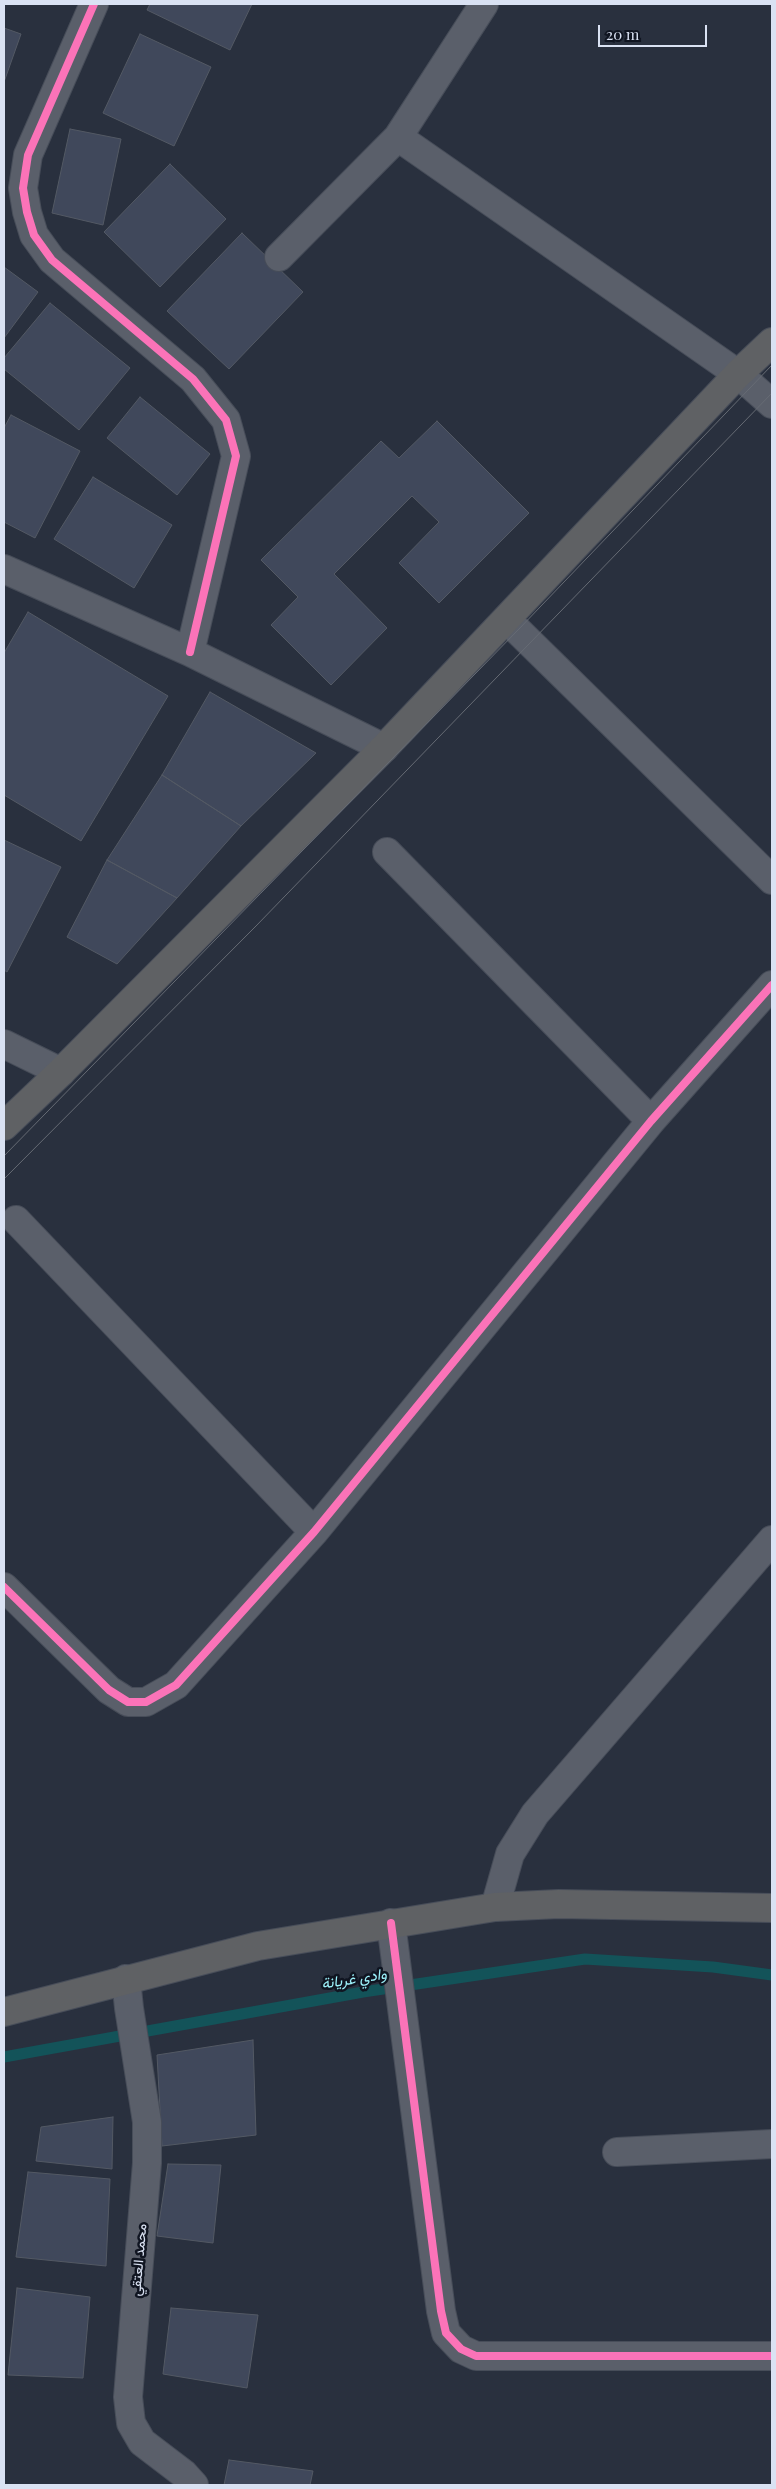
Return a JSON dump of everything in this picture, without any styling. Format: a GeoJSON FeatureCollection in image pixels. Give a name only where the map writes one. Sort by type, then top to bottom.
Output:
{"type":"FeatureCollection","features":[{"type":"Feature","properties":{"kind":"main road"},"geometry":{"type":"LineString","coordinates":[[4,1126],[61,1072],[384,748],[738,374],[772,342]]}},
{"type":"Feature","properties":{"kind":"main road"},"geometry":{"type":"LineString","coordinates":[[4,2012],[258,1946],[495,1906],[559,1904],[772,1908]]}},
{"type":"Feature","properties":{"kind":"street"},"geometry":{"type":"LineString","coordinates":[[94,4],[28,155],[23,188],[24,196],[34,235],[52,260],[193,379],[226,420],[236,456],[190,652]]}},
{"type":"Feature","properties":{"kind":"street"},"geometry":{"type":"LineString","coordinates":[[279,257],[398,137],[484,4]]}},
{"type":"Feature","properties":{"kind":"street"},"geometry":{"type":"LineString","coordinates":[[398,137],[738,374],[772,404]]}},
{"type":"Feature","properties":{"kind":"street"},"geometry":{"type":"LineString","coordinates":[[4,569],[190,652],[384,748]]}},
{"type":"Feature","properties":{"kind":"street"},"geometry":{"type":"LineString","coordinates":[[507,620],[772,880]]}},
{"type":"Feature","properties":{"kind":"street"},"geometry":{"type":"LineString","coordinates":[[387,852],[651,1121]]}},
{"type":"Feature","properties":{"kind":"street"},"geometry":{"type":"LineString","coordinates":[[4,1587],[109,1690],[128,1702],[146,1702],[176,1685],[314,1532],[651,1121],[772,985]]}},
{"type":"Feature","properties":{"kind":"street"},"geometry":{"type":"LineString","coordinates":[[4,1044],[61,1072]]}},
{"type":"Feature","properties":{"kind":"street"},"geometry":{"type":"LineString","coordinates":[[16,1220],[314,1532]]}},
{"type":"Feature","properties":{"kind":"street"},"geometry":{"type":"LineString","coordinates":[[495,1906],[510,1854],[536,1814],[772,1540]]}},
{"type":"Feature","properties":{"kind":"street"},"geometry":{"type":"LineString","coordinates":[[391,1923],[396,1974],[405,2023],[441,2311],[446,2333],[461,2349],[476,2356],[772,2356]]}},
{"type":"Feature","properties":{"kind":"street","name":"محمد العتقي"},"geometry":{"type":"LineString","coordinates":[[126,1979],[147,2122],[147,2163],[128,2397],[131,2423],[142,2442],[184,2474],[194,2485]]}},
{"type":"Feature","properties":{"kind":"street"},"geometry":{"type":"LineString","coordinates":[[617,2152],[772,2144]]}},
{"type":"Feature","properties":{"kind":"building"},"geometry":{"type":"Polygon","coordinates":[[[150,4],[252,4],[230,50],[147,10],[150,4]]]}},
{"type":"Feature","properties":{"kind":"building"},"geometry":{"type":"Polygon","coordinates":[[[4,28],[21,34],[4,82],[4,28]]]}},
{"type":"Feature","properties":{"kind":"building"},"geometry":{"type":"Polygon","coordinates":[[[140,34],[211,67],[174,146],[103,113],[140,34]]]}},
{"type":"Feature","properties":{"kind":"building"},"geometry":{"type":"Polygon","coordinates":[[[70,129],[121,139],[103,225],[52,213],[70,129]]]}},
{"type":"Feature","properties":{"kind":"building"},"geometry":{"type":"Polygon","coordinates":[[[170,164],[226,219],[160,287],[104,232],[170,164]]]}},
{"type":"Feature","properties":{"kind":"building"},"geometry":{"type":"Polygon","coordinates":[[[242,233],[303,292],[229,369],[167,311],[242,233]]]}},
{"type":"Feature","properties":{"kind":"building"},"geometry":{"type":"Polygon","coordinates":[[[4,267],[38,292],[4,338],[4,267]]]}},
{"type":"Feature","properties":{"kind":"building"},"geometry":{"type":"Polygon","coordinates":[[[50,303],[130,368],[79,430],[4,369],[4,358],[50,303]]]}},
{"type":"Feature","properties":{"kind":"building"},"geometry":{"type":"Polygon","coordinates":[[[140,397],[210,454],[177,495],[107,438],[140,397]]]}},
{"type":"Feature","properties":{"kind":"building"},"geometry":{"type":"Polygon","coordinates":[[[11,415],[80,451],[35,538],[4,522],[4,428],[11,415]]]}},
{"type":"Feature","properties":{"kind":"building"},"geometry":{"type":"Polygon","coordinates":[[[437,421],[529,513],[439,603],[399,563],[439,522],[412,496],[334,574],[387,628],[331,685],[271,625],[298,597],[261,560],[381,441],[399,458],[437,421]]]}},
{"type":"Feature","properties":{"kind":"building"},"geometry":{"type":"Polygon","coordinates":[[[93,477],[172,525],[134,588],[54,539],[93,477]]]}},
{"type":"Feature","properties":{"kind":"building"},"geometry":{"type":"Polygon","coordinates":[[[28,612],[168,696],[81,841],[4,795],[4,653],[28,612]]]}},
{"type":"Feature","properties":{"kind":"building"},"geometry":{"type":"Polygon","coordinates":[[[210,692],[316,753],[241,826],[162,775],[210,692]]]}},
{"type":"Feature","properties":{"kind":"building"},"geometry":{"type":"Polygon","coordinates":[[[162,775],[241,826],[177,898],[107,860],[162,775]]]}},
{"type":"Feature","properties":{"kind":"building"},"geometry":{"type":"Polygon","coordinates":[[[4,840],[61,867],[7,972],[4,970],[4,840]]]}},
{"type":"Feature","properties":{"kind":"building"},"geometry":{"type":"Polygon","coordinates":[[[107,860],[177,898],[117,964],[67,937],[107,860]]]}},
{"type":"Feature","properties":{"kind":"building"},"geometry":{"type":"Polygon","coordinates":[[[253,2040],[256,2135],[162,2146],[157,2055],[253,2040]]]}},
{"type":"Feature","properties":{"kind":"building"},"geometry":{"type":"Polygon","coordinates":[[[113,2117],[112,2169],[36,2161],[41,2127],[113,2117]]]}},
{"type":"Feature","properties":{"kind":"building"},"geometry":{"type":"Polygon","coordinates":[[[168,2164],[221,2165],[213,2243],[157,2236],[168,2164]]]}},
{"type":"Feature","properties":{"kind":"building"},"geometry":{"type":"Polygon","coordinates":[[[28,2172],[110,2179],[106,2266],[16,2257],[28,2172]]]}},
{"type":"Feature","properties":{"kind":"building"},"geometry":{"type":"Polygon","coordinates":[[[17,2288],[90,2297],[83,2378],[8,2375],[17,2288]]]}},
{"type":"Feature","properties":{"kind":"building"},"geometry":{"type":"Polygon","coordinates":[[[171,2308],[258,2315],[247,2388],[163,2374],[171,2308]]]}},
{"type":"Feature","properties":{"kind":"building"},"geometry":{"type":"Polygon","coordinates":[[[229,2460],[313,2471],[310,2485],[224,2485],[229,2460]]]}},
{"type":"Feature","properties":{"kind":"waterway","name":"وادي غريانة"},"geometry":{"type":"LineString","coordinates":[[4,2057],[363,1992],[585,1959],[713,1967],[772,1975]]}},
{"type":"Feature","properties":{"kind":"tram line"},"geometry":{"type":"LineString","coordinates":[[4,1156],[518,630],[772,365]]}},
{"type":"Feature","properties":{"kind":"tram line"},"geometry":{"type":"LineString","coordinates":[[4,1179],[256,926],[772,393]]}},
{"type":"Feature","properties":{"kind":"cycle path"},"geometry":{"type":"LineString","coordinates":[[94,4],[28,155],[23,188],[27,212],[34,235],[52,260],[193,379],[226,420],[236,456],[190,652]]}},
{"type":"Feature","properties":{"kind":"cycle path"},"geometry":{"type":"LineString","coordinates":[[4,1587],[109,1690],[128,1702],[146,1702],[176,1685],[314,1532],[651,1121],[772,985]]}},
{"type":"Feature","properties":{"kind":"cycle path"},"geometry":{"type":"LineString","coordinates":[[391,1923],[441,2311],[446,2333],[461,2349],[476,2356],[772,2356]]}}]}
